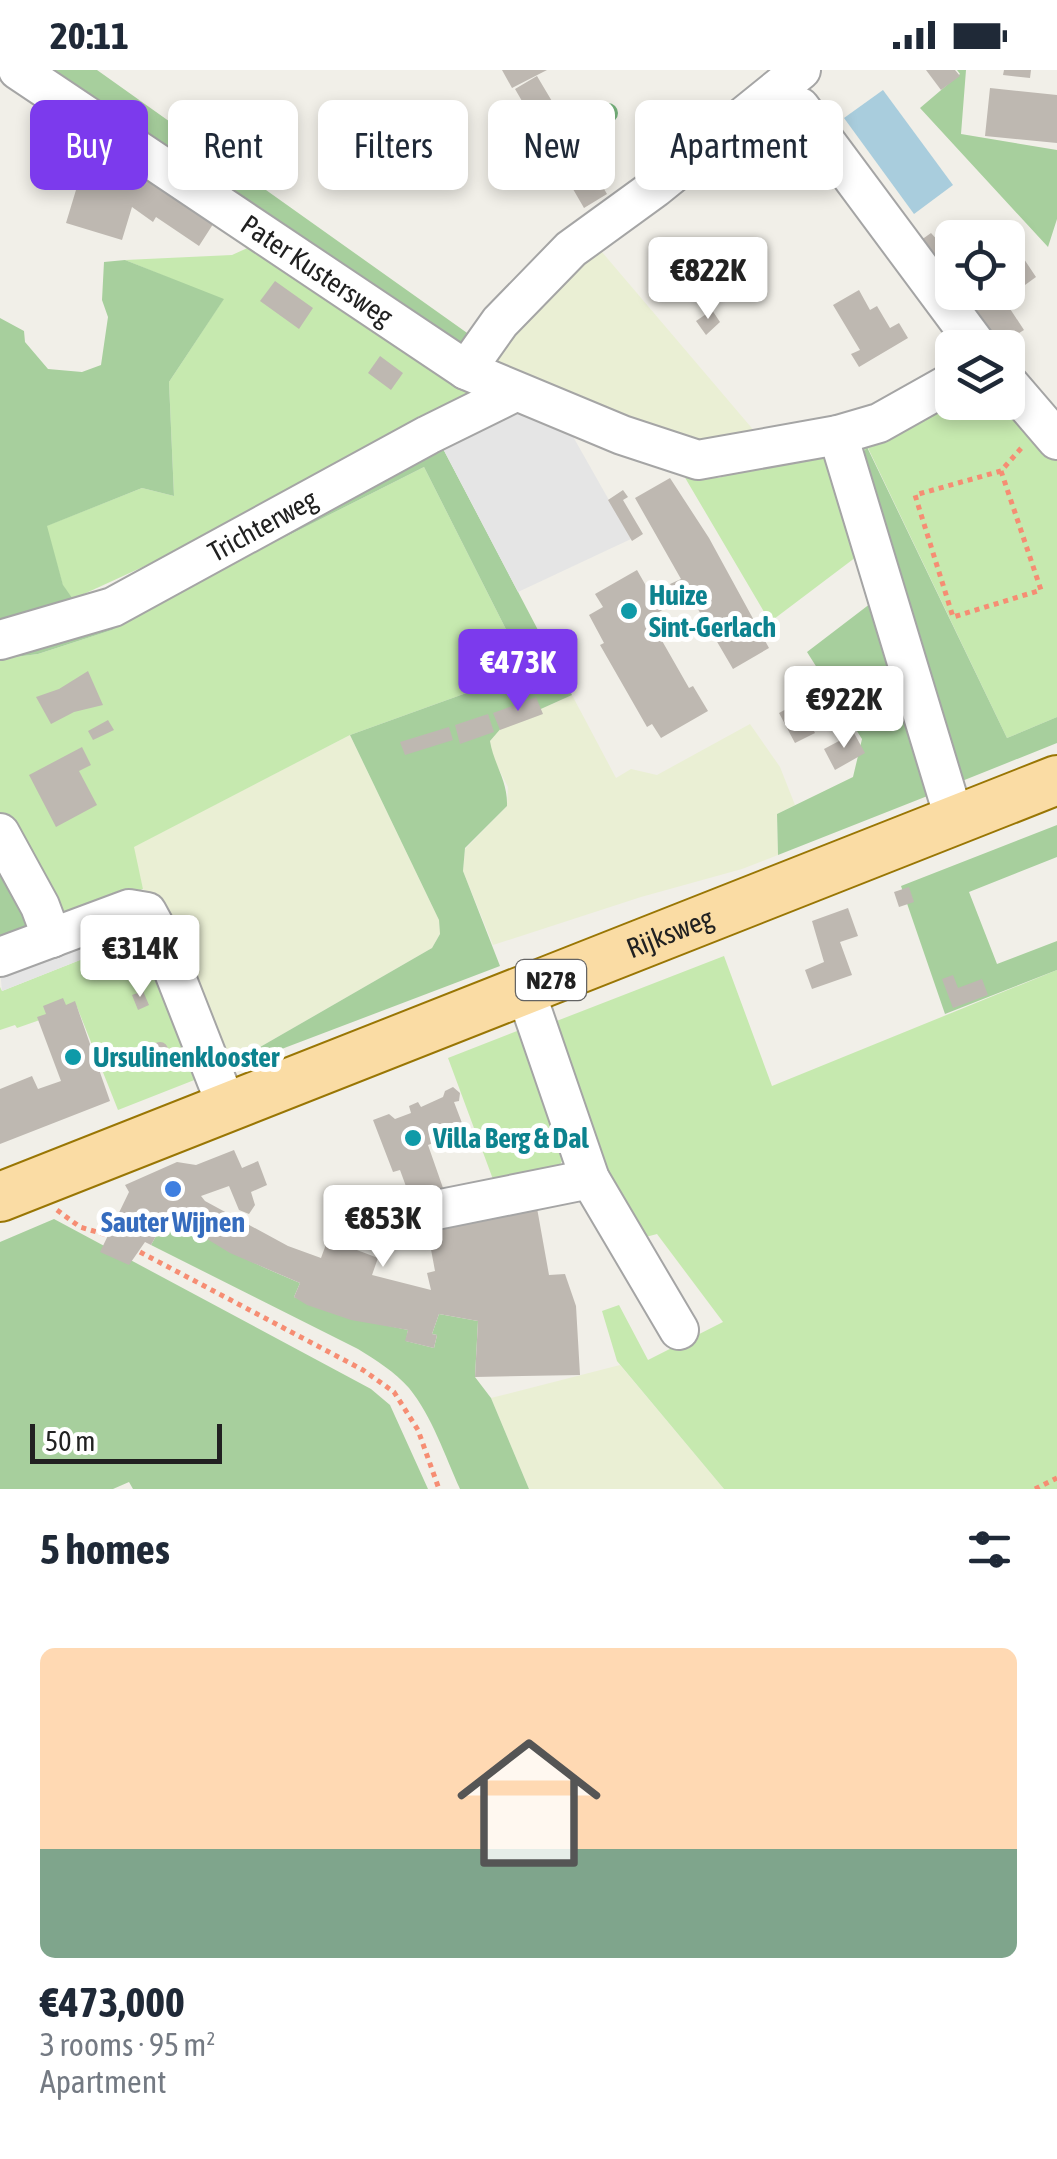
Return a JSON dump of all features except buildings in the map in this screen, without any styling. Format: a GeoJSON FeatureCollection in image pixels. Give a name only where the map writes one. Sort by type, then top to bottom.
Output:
{"type":"FeatureCollection","features":[{"type":"Feature","properties":{"kind":"main road","name":"Rijksweg"},"geometry":{"type":"LineString","coordinates":[[0,1197],[525,990],[948,799],[1057,780]]}},
{"type":"Feature","properties":{"kind":"street","name":"Pater Kustersweg"},"geometry":{"type":"LineString","coordinates":[[18,70],[466,370],[622,435],[698,460],[838,435],[879,423],[935,392]]}},
{"type":"Feature","properties":{"kind":"street"},"geometry":{"type":"LineString","coordinates":[[466,370],[500,322],[572,249],[794,89],[966,330]]}},
{"type":"Feature","properties":{"kind":"street","name":"Trichterweg"},"geometry":{"type":"LineString","coordinates":[[0,640],[113,607],[428,435],[515,392]]}},
{"type":"Feature","properties":{"kind":"street"},"geometry":{"type":"LineString","coordinates":[[1025,403],[1057,440]]}},
{"type":"Feature","properties":{"kind":"street"},"geometry":{"type":"LineString","coordinates":[[838,435],[948,799]]}},
{"type":"Feature","properties":{"kind":"street"},"geometry":{"type":"LineString","coordinates":[[0,834],[40,906],[52,938]]}},
{"type":"Feature","properties":{"kind":"street"},"geometry":{"type":"LineString","coordinates":[[0,957],[129,909],[147,912],[160,934],[226,1107]]}},
{"type":"Feature","properties":{"kind":"street"},"geometry":{"type":"LineString","coordinates":[[525,990],[590,1179],[678,1330]]}},
{"type":"Feature","properties":{"kind":"street"},"geometry":{"type":"LineString","coordinates":[[426,1212],[590,1179]]}},
{"type":"Feature","properties":{"kind":"path"},"geometry":{"type":"LineString","coordinates":[[1001,472],[1042,590],[954,617],[915,495],[1001,472]]}},
{"type":"Feature","properties":{"kind":"path"},"geometry":{"type":"LineString","coordinates":[[63,1217],[80,1227],[107,1234]]}},
{"type":"Feature","properties":{"kind":"path"},"geometry":{"type":"LineString","coordinates":[[140,1252],[363,1370],[394,1392],[418,1430],[440,1489]]}},
{"type":"Feature","properties":{"kind":"path"},"geometry":{"type":"LineString","coordinates":[[1035,1489],[1057,1478]]}},
{"type":"Feature","properties":{"kind":"green space"},"geometry":{"type":"Polygon","coordinates":[[[51,70],[97,70],[139,100],[95,100],[51,70]]]}},
{"type":"Feature","properties":{"kind":"green space"},"geometry":{"type":"Polygon","coordinates":[[[957,70],[966,70],[961,134],[1057,150],[1057,219],[1048,247],[920,108],[960,74],[957,70]]]}},
{"type":"Feature","properties":{"kind":"green space"},"geometry":{"type":"Polygon","coordinates":[[[148,106],[168,120],[168,149],[148,136],[148,106]]]}},
{"type":"Feature","properties":{"kind":"green space"},"geometry":{"type":"Polygon","coordinates":[[[228,190],[266,190],[470,335],[465,350],[228,190]]]}},
{"type":"Feature","properties":{"kind":"green space"},"geometry":{"type":"Polygon","coordinates":[[[254,245],[479,388],[171,554],[73,599],[63,586],[46,526],[142,488],[174,496],[169,382],[223,300],[125,260],[232,255],[254,245]]]}},
{"type":"Feature","properties":{"kind":"green space"},"geometry":{"type":"Polygon","coordinates":[[[596,245],[756,433],[688,440],[668,435],[486,358],[596,245]]]}},
{"type":"Feature","properties":{"kind":"green space"},"geometry":{"type":"Polygon","coordinates":[[[125,260],[224,299],[169,382],[174,496],[142,488],[47,526],[63,585],[73,599],[0,619],[0,318],[24,331],[25,342],[48,369],[82,372],[101,365],[108,317],[102,300],[104,262],[125,260]]]}},
{"type":"Feature","properties":{"kind":"green space"},"geometry":{"type":"Polygon","coordinates":[[[935,404],[935,420],[1025,420],[1025,417],[1057,445],[1057,717],[1007,738],[868,448],[860,459],[849,417],[935,404]]]}},
{"type":"Feature","properties":{"kind":"green space"},"geometry":{"type":"Polygon","coordinates":[[[439,441],[572,695],[503,726],[490,741],[507,806],[465,848],[463,871],[500,966],[237,1066],[229,1065],[432,948],[440,934],[439,920],[350,735],[527,671],[424,467],[222,569],[112,630],[38,654],[0,659],[0,642],[439,441]]]}},
{"type":"Feature","properties":{"kind":"green space"},"geometry":{"type":"Polygon","coordinates":[[[867,447],[1007,738],[1057,717],[1057,743],[962,781],[860,459],[867,447]]]}},
{"type":"Feature","properties":{"kind":"green space"},"geometry":{"type":"Polygon","coordinates":[[[805,453],[821,456],[833,464],[864,551],[770,622],[677,464],[718,478],[805,453]]]}},
{"type":"Feature","properties":{"kind":"green space"},"geometry":{"type":"Polygon","coordinates":[[[424,467],[527,671],[350,735],[134,847],[143,889],[72,918],[62,917],[0,821],[0,659],[38,654],[112,630],[222,569],[424,467]]]}},
{"type":"Feature","properties":{"kind":"green space"},"geometry":{"type":"Polygon","coordinates":[[[879,597],[930,795],[778,855],[777,814],[853,777],[862,739],[807,652],[879,597]]]}},
{"type":"Feature","properties":{"kind":"green space"},"geometry":{"type":"Polygon","coordinates":[[[572,695],[616,778],[631,769],[657,775],[750,724],[780,767],[795,805],[777,814],[778,855],[493,945],[463,871],[465,849],[507,806],[508,787],[492,756],[490,741],[503,726],[572,695]]]}},
{"type":"Feature","properties":{"kind":"green space"},"geometry":{"type":"Polygon","coordinates":[[[350,735],[439,920],[440,934],[432,948],[229,1065],[164,909],[143,889],[133,847],[350,735]]]}},
{"type":"Feature","properties":{"kind":"green space"},"geometry":{"type":"Polygon","coordinates":[[[1057,825],[1057,857],[969,892],[997,964],[1057,941],[1057,970],[945,1014],[901,886],[1057,825]]]}},
{"type":"Feature","properties":{"kind":"green space"},"geometry":{"type":"Polygon","coordinates":[[[0,844],[29,896],[30,934],[0,945],[0,844]]]}},
{"type":"Feature","properties":{"kind":"green space"},"geometry":{"type":"Polygon","coordinates":[[[133,921],[202,1077],[118,1110],[77,1007],[0,1030],[0,987],[2,991],[128,941],[122,923],[133,921]]]}},
{"type":"Feature","properties":{"kind":"green space"},"geometry":{"type":"Polygon","coordinates":[[[724,956],[772,1086],[1057,970],[1057,1489],[724,1489],[617,1361],[602,1311],[619,1305],[648,1360],[723,1322],[657,1234],[638,1239],[618,1203],[554,1022],[724,956]]]}},
{"type":"Feature","properties":{"kind":"green space"},"geometry":{"type":"Polygon","coordinates":[[[530,1026],[566,1154],[557,1170],[494,1182],[448,1058],[530,1026]]]}},
{"type":"Feature","properties":{"kind":"green space"},"geometry":{"type":"Polygon","coordinates":[[[178,1215],[221,1246],[300,1283],[294,1297],[351,1318],[408,1330],[406,1341],[434,1348],[437,1335],[432,1334],[439,1314],[478,1321],[475,1377],[491,1398],[529,1489],[460,1489],[425,1411],[409,1388],[391,1372],[358,1349],[151,1245],[161,1227],[170,1231],[178,1215]]]}},
{"type":"Feature","properties":{"kind":"green space"},"geometry":{"type":"Polygon","coordinates":[[[54,1219],[371,1389],[390,1405],[428,1489],[133,1489],[129,1482],[113,1489],[0,1489],[0,1242],[54,1219]]]}},
{"type":"Feature","properties":{"kind":"green space"},"geometry":{"type":"Polygon","coordinates":[[[620,1365],[724,1489],[529,1489],[491,1398],[620,1365]]]}},
{"type":"Feature","properties":{"kind":"shaded area"},"geometry":{"type":"Polygon","coordinates":[[[505,409],[571,433],[631,539],[518,592],[439,441],[505,409]]]}},
{"type":"Feature","properties":{"kind":"shaded area"},"geometry":{"type":"Polygon","coordinates":[[[122,923],[128,941],[2,991],[0,970],[122,923]]]}},
{"type":"Feature","properties":{"kind":"water"},"geometry":{"type":"Polygon","coordinates":[[[883,90],[953,185],[914,214],[844,118],[883,90]]]}},
{"type":"Feature","properties":{"kind":"place","name":"Huize Sint-Gerlach"},"geometry":{"type":"Point","coordinates":[629,611]}},
{"type":"Feature","properties":{"kind":"place","name":"Ursulinenklooster"},"geometry":{"type":"Point","coordinates":[73,1057]}},
{"type":"Feature","properties":{"kind":"place","name":"Villa Berg & Dal"},"geometry":{"type":"Point","coordinates":[413,1138]}},
{"type":"Feature","properties":{"kind":"place","name":"Sauter Wijnen"},"geometry":{"type":"Point","coordinates":[173,1189]}}]}
